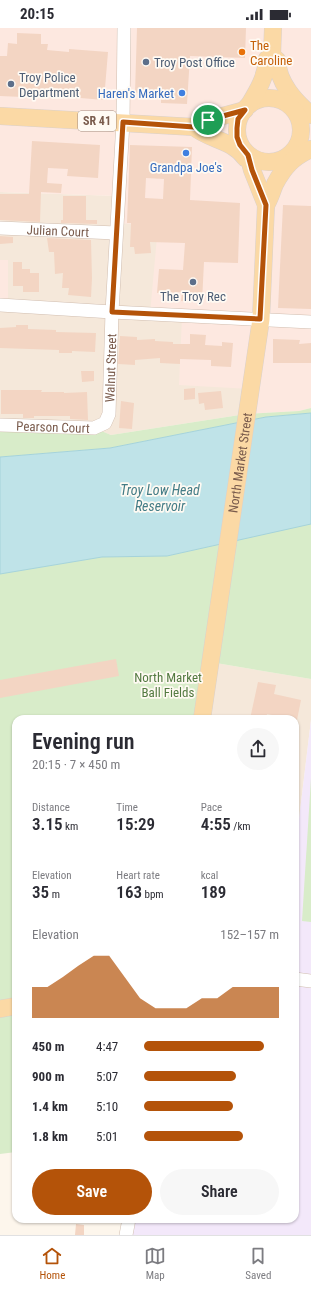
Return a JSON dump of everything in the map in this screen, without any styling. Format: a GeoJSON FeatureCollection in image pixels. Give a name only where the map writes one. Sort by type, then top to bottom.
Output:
{"type":"FeatureCollection","features":[{"type":"Feature","properties":{"kind":"main road"},"geometry":{"type":"LineString","coordinates":[[266,205],[243,154],[237,137],[237,128],[238,119],[257,92],[266,71],[268,59],[272,56],[273,28]]}},
{"type":"Feature","properties":{"kind":"main road"},"geometry":{"type":"LineString","coordinates":[[272,56],[277,60],[277,67],[290,94],[303,115]]}},
{"type":"Feature","properties":{"kind":"main road"},"geometry":{"type":"LineString","coordinates":[[295,156],[268,162],[257,160],[201,133],[194,127],[208,120],[247,107],[259,100],[270,98],[280,100],[303,115]]}},
{"type":"Feature","properties":{"kind":"main road"},"geometry":{"type":"LineString","coordinates":[[266,205],[275,186],[295,156],[295,148],[299,140],[300,122],[303,115]]}},
{"type":"Feature","properties":{"kind":"main road","name":"SR 41"},"geometry":{"type":"LineString","coordinates":[[0,116],[194,127]]}},
{"type":"Feature","properties":{"kind":"main road","name":"North Market Street"},"geometry":{"type":"LineString","coordinates":[[203,715],[260,319],[266,205]]}},
{"type":"Feature","properties":{"kind":"main road"},"geometry":{"type":"LineString","coordinates":[[0,1009],[12,1007]]}},
{"type":"Feature","properties":{"kind":"street","name":"Walnut Street"},"geometry":{"type":"LineString","coordinates":[[105,423],[110,414],[112,312],[123,122],[124,28]]}},
{"type":"Feature","properties":{"kind":"street","name":"Julian Court"},"geometry":{"type":"LineString","coordinates":[[0,228],[116,233]]}},
{"type":"Feature","properties":{"kind":"street"},"geometry":{"type":"LineString","coordinates":[[0,305],[311,322]]}},
{"type":"Feature","properties":{"kind":"street","name":"Pearson Court"},"geometry":{"type":"LineString","coordinates":[[0,425],[94,428],[105,423]]}},
{"type":"Feature","properties":{"kind":"street"},"geometry":{"type":"LineString","coordinates":[[299,980],[311,981]]}},
{"type":"Feature","properties":{"kind":"street"},"geometry":{"type":"LineString","coordinates":[[126,1235],[128,1223]]}},
{"type":"Feature","properties":{"kind":"shaded area"},"geometry":{"type":"Polygon","coordinates":[[[0,28],[311,28],[311,408],[299,411],[246,414],[250,389],[179,385],[182,316],[150,314],[158,226],[117,223],[118,196],[0,192],[0,28]]]}},
{"type":"Feature","properties":{"kind":"shaded area"},"geometry":{"type":"Polygon","coordinates":[[[0,192],[118,196],[158,226],[182,316],[250,389],[246,414],[111,435],[93,428],[0,425],[0,305],[8,260],[0,260],[0,192]]]}},
{"type":"Feature","properties":{"kind":"shaded area"},"geometry":{"type":"Polygon","coordinates":[[[0,260],[8,260],[8,306],[0,305],[0,260]]]}},
{"type":"Feature","properties":{"kind":"shaded area"},"geometry":{"type":"Polygon","coordinates":[[[210,662],[311,679],[311,720],[299,819],[299,715],[203,715],[210,662]]]}},
{"type":"Feature","properties":{"kind":"shaded area"},"geometry":{"type":"Polygon","coordinates":[[[311,720],[311,1235],[126,1235],[128,1223],[299,1223],[299,819],[311,720]]]}},
{"type":"Feature","properties":{"kind":"green space"},"geometry":{"type":"Polygon","coordinates":[[[311,408],[311,413],[266,417],[110,448],[0,457],[0,425],[94,428],[111,435],[246,414],[299,411],[311,408]]]}},
{"type":"Feature","properties":{"kind":"green space","name":"North Market Ball Fields"},"geometry":{"type":"Polygon","coordinates":[[[311,524],[311,679],[210,662],[203,715],[12,715],[12,1152],[0,1154],[0,574],[102,557],[167,556],[311,524]]]}},
{"type":"Feature","properties":{"kind":"green space"},"geometry":{"type":"Polygon","coordinates":[[[311,778],[311,922],[302,921],[311,778]]]}},
{"type":"Feature","properties":{"kind":"water","name":"Troy Low Head Reservoir"},"geometry":{"type":"Polygon","coordinates":[[[311,413],[311,524],[167,556],[102,557],[0,574],[0,457],[110,448],[266,417],[311,413]]]}},
{"type":"Feature","properties":{"kind":"building"},"geometry":{"type":"Polygon","coordinates":[[[137,28],[246,28],[245,58],[190,56],[187,104],[161,103],[161,93],[135,93],[137,28]]]}},
{"type":"Feature","properties":{"kind":"building"},"geometry":{"type":"Polygon","coordinates":[[[17,33],[41,34],[41,44],[48,44],[47,50],[69,52],[69,49],[108,52],[104,100],[45,95],[45,98],[0,96],[0,56],[7,56],[8,43],[17,44],[17,33]]]}},
{"type":"Feature","properties":{"kind":"building"},"geometry":{"type":"Polygon","coordinates":[[[32,141],[100,145],[98,178],[67,176],[68,169],[48,168],[47,183],[62,184],[61,193],[41,192],[40,222],[0,220],[0,194],[29,194],[32,141]]]}},
{"type":"Feature","properties":{"kind":"building"},"geometry":{"type":"Polygon","coordinates":[[[130,145],[192,147],[190,200],[240,203],[238,263],[204,262],[202,302],[181,301],[182,292],[157,293],[159,269],[183,270],[185,243],[150,242],[151,253],[135,254],[134,247],[130,247],[131,223],[127,223],[130,145]],[[146,178],[145,198],[163,199],[164,179],[146,178]]]}},
{"type":"Feature","properties":{"kind":"building"},"geometry":{"type":"Polygon","coordinates":[[[63,196],[86,196],[86,220],[97,220],[97,224],[61,223],[61,220],[63,220],[63,196]]]}},
{"type":"Feature","properties":{"kind":"building"},"geometry":{"type":"Polygon","coordinates":[[[283,205],[311,206],[311,309],[278,308],[283,205]]]}},
{"type":"Feature","properties":{"kind":"building"},"geometry":{"type":"Polygon","coordinates":[[[0,236],[13,237],[13,243],[0,244],[0,236]]]}},
{"type":"Feature","properties":{"kind":"building"},"geometry":{"type":"Polygon","coordinates":[[[47,238],[91,240],[91,297],[68,295],[69,288],[62,288],[63,273],[55,274],[54,252],[49,252],[47,238]]]}},
{"type":"Feature","properties":{"kind":"building"},"geometry":{"type":"Polygon","coordinates":[[[13,262],[22,262],[22,269],[30,269],[30,273],[39,273],[39,292],[23,292],[23,286],[13,286],[13,262]]]}},
{"type":"Feature","properties":{"kind":"building"},"geometry":{"type":"Polygon","coordinates":[[[16,325],[28,325],[28,329],[56,330],[56,332],[96,333],[95,352],[72,351],[72,353],[59,353],[59,350],[0,348],[0,328],[16,327],[16,325]]]}},
{"type":"Feature","properties":{"kind":"building"},"geometry":{"type":"Polygon","coordinates":[[[190,334],[206,335],[205,345],[222,346],[222,342],[233,343],[231,367],[211,366],[211,360],[180,359],[180,364],[160,363],[160,358],[135,360],[135,365],[118,364],[120,336],[137,337],[137,340],[155,339],[155,341],[173,342],[173,344],[190,344],[190,334]]]}},
{"type":"Feature","properties":{"kind":"building"},"geometry":{"type":"Polygon","coordinates":[[[273,339],[300,340],[299,344],[311,343],[311,363],[273,363],[273,339]]]}},
{"type":"Feature","properties":{"kind":"building"},"geometry":{"type":"Polygon","coordinates":[[[81,371],[94,371],[94,381],[82,382],[81,371]]]}},
{"type":"Feature","properties":{"kind":"building"},"geometry":{"type":"Polygon","coordinates":[[[195,388],[195,399],[184,400],[184,389],[195,388]]]}},
{"type":"Feature","properties":{"kind":"building"},"geometry":{"type":"Polygon","coordinates":[[[1,390],[42,390],[41,392],[64,393],[87,392],[88,420],[70,419],[70,416],[34,416],[34,418],[23,418],[23,414],[1,414],[1,390]]]}},
{"type":"Feature","properties":{"kind":"building"},"geometry":{"type":"Polygon","coordinates":[[[221,391],[223,408],[205,410],[204,403],[199,404],[198,393],[221,391]]]}},
{"type":"Feature","properties":{"kind":"building"},"geometry":{"type":"Polygon","coordinates":[[[121,401],[134,403],[132,429],[119,428],[121,401]]]}},
{"type":"Feature","properties":{"kind":"building"},"geometry":{"type":"Polygon","coordinates":[[[116,659],[119,676],[0,698],[0,680],[116,659]]]}},
{"type":"Feature","properties":{"kind":"building"},"geometry":{"type":"Polygon","coordinates":[[[258,682],[276,685],[274,694],[301,700],[298,715],[251,715],[258,682]]]}},
{"type":"Feature","properties":{"kind":"building"},"geometry":{"type":"Polygon","coordinates":[[[76,1224],[84,1225],[84,1235],[75,1235],[76,1224]]]}},
{"type":"Feature","properties":{"kind":"place","name":"The Caroline"},"geometry":{"type":"Point","coordinates":[242,52]}},
{"type":"Feature","properties":{"kind":"place","name":"Troy Post Office"},"geometry":{"type":"Point","coordinates":[146,62]}},
{"type":"Feature","properties":{"kind":"place","name":"Troy Police Department"},"geometry":{"type":"Point","coordinates":[11,84]}},
{"type":"Feature","properties":{"kind":"place","name":"Haren's Market"},"geometry":{"type":"Point","coordinates":[182,93]}},
{"type":"Feature","properties":{"kind":"place","name":"Grandpa Joe's"},"geometry":{"type":"Point","coordinates":[186,153]}},
{"type":"Feature","properties":{"kind":"place","name":"The Troy Rec"},"geometry":{"type":"Point","coordinates":[193,282]}},
{"type":"Feature","properties":{"kind":"route"},"geometry":{"type":"LineString","coordinates":[[245,110],[238,119],[237,137],[240,145],[248,155],[252,170],[266,205],[260,319],[112,312],[123,122],[194,127],[208,120],[245,110]]}}]}
